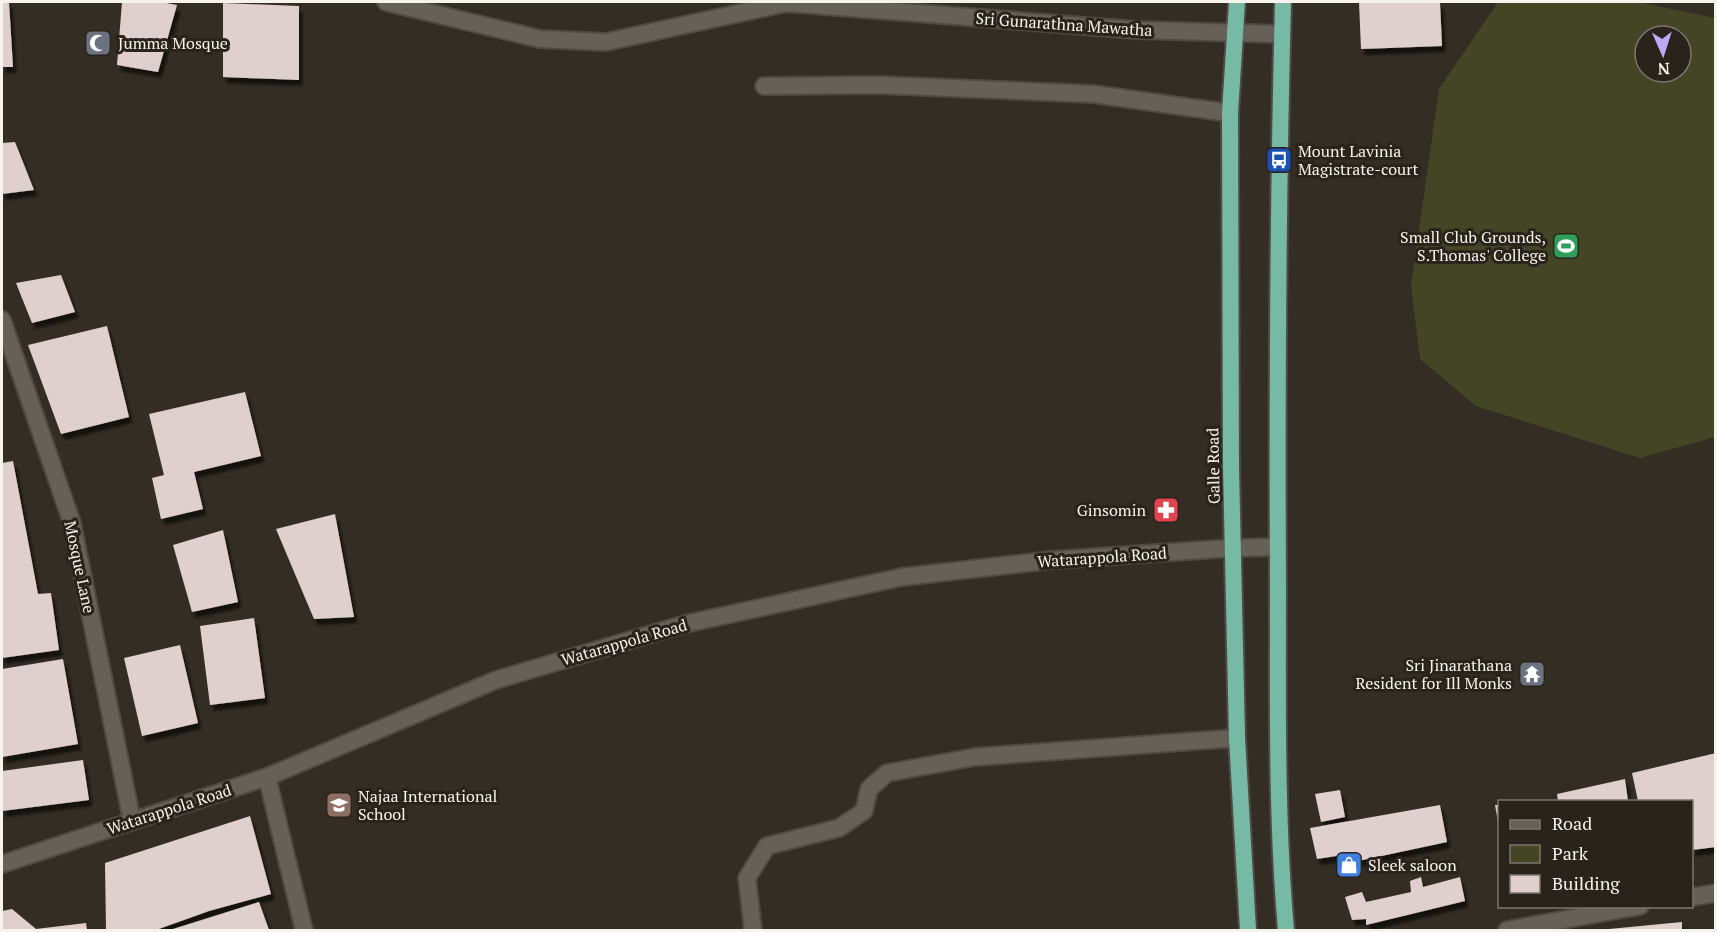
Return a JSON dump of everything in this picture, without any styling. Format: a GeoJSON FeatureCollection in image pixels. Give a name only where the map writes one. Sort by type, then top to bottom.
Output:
{"type":"FeatureCollection","features":[{"type":"Feature","properties":{"kind":"highway","name":"Galle Road"},"geometry":{"type":"LineString","coordinates":[[1237,2],[1230,113],[1231,467],[1237,738],[1248,930]]}},
{"type":"Feature","properties":{"kind":"highway"},"geometry":{"type":"LineString","coordinates":[[1283,2],[1277,234],[1277,547],[1280,783],[1286,930]]}},
{"type":"Feature","properties":{"kind":"street","name":"Sri Gunarathna Mawatha"},"geometry":{"type":"LineString","coordinates":[[386,2],[540,39],[606,42],[786,3],[1137,30],[1282,34]]}},
{"type":"Feature","properties":{"kind":"street"},"geometry":{"type":"LineString","coordinates":[[764,86],[879,85],[1093,94],[1230,113]]}},
{"type":"Feature","properties":{"kind":"street","name":"Mosque Lane"},"geometry":{"type":"LineString","coordinates":[[2,320],[5,337],[72,523],[132,821]]}},
{"type":"Feature","properties":{"kind":"street","name":"Watarappola Road"},"geometry":{"type":"LineString","coordinates":[[2,864],[267,777],[496,680],[685,624],[902,577],[1052,560],[1277,547]]}},
{"type":"Feature","properties":{"kind":"street"},"geometry":{"type":"LineString","coordinates":[[753,930],[747,878],[767,846],[839,828],[864,811],[869,789],[886,773],[975,757],[1237,738]]}},
{"type":"Feature","properties":{"kind":"street"},"geometry":{"type":"LineString","coordinates":[[267,777],[303,930]]}},
{"type":"Feature","properties":{"kind":"street"},"geometry":{"type":"LineString","coordinates":[[1693,897],[1716,893]]}},
{"type":"Feature","properties":{"kind":"street"},"geometry":{"type":"LineString","coordinates":[[1507,930],[1629,908]]}},
{"type":"Feature","properties":{"kind":"green space","name":"Small Club Grounds, S.Thomas' College"},"geometry":{"type":"Polygon","coordinates":[[[1498,2],[1638,2],[1715,18],[1715,437],[1640,458],[1476,406],[1420,359],[1411,286],[1439,89],[1498,2]]]}},
{"type":"Feature","properties":{"kind":"building"},"geometry":{"type":"Polygon","coordinates":[[[2,2],[9,2],[13,67],[2,67],[2,2]]]}},
{"type":"Feature","properties":{"kind":"building"},"geometry":{"type":"Polygon","coordinates":[[[122,2],[161,2],[177,5],[158,72],[117,65],[122,2]]]}},
{"type":"Feature","properties":{"kind":"building"},"geometry":{"type":"Polygon","coordinates":[[[1359,2],[1440,2],[1442,46],[1361,49],[1359,2]]]}},
{"type":"Feature","properties":{"kind":"building"},"geometry":{"type":"Polygon","coordinates":[[[223,3],[299,6],[299,80],[223,77],[223,3]]]}},
{"type":"Feature","properties":{"kind":"building"},"geometry":{"type":"Polygon","coordinates":[[[15,142],[34,190],[2,194],[2,143],[15,142]]]}},
{"type":"Feature","properties":{"kind":"building"},"geometry":{"type":"Polygon","coordinates":[[[61,275],[75,312],[32,323],[16,283],[61,275]]]}},
{"type":"Feature","properties":{"kind":"building"},"geometry":{"type":"Polygon","coordinates":[[[107,326],[129,417],[61,434],[28,345],[107,326]]]}},
{"type":"Feature","properties":{"kind":"building"},"geometry":{"type":"Polygon","coordinates":[[[245,392],[261,456],[194,472],[203,509],[161,519],[152,478],[164,475],[149,414],[245,392]]]}},
{"type":"Feature","properties":{"kind":"building"},"geometry":{"type":"Polygon","coordinates":[[[13,461],[38,594],[51,593],[59,650],[2,658],[2,463],[13,461]]]}},
{"type":"Feature","properties":{"kind":"building"},"geometry":{"type":"Polygon","coordinates":[[[335,514],[354,617],[314,619],[276,529],[335,514]]]}},
{"type":"Feature","properties":{"kind":"building"},"geometry":{"type":"Polygon","coordinates":[[[223,530],[238,602],[192,612],[173,545],[223,530]]]}},
{"type":"Feature","properties":{"kind":"building"},"geometry":{"type":"Polygon","coordinates":[[[254,618],[265,698],[210,705],[200,626],[254,618]]]}},
{"type":"Feature","properties":{"kind":"building"},"geometry":{"type":"Polygon","coordinates":[[[180,645],[198,723],[142,736],[124,658],[180,645]]]}},
{"type":"Feature","properties":{"kind":"building"},"geometry":{"type":"Polygon","coordinates":[[[63,659],[78,744],[2,757],[2,669],[63,659]]]}},
{"type":"Feature","properties":{"kind":"building"},"geometry":{"type":"Polygon","coordinates":[[[1716,753],[1716,847],[1693,850],[1693,800],[1638,800],[1632,773],[1716,753]]]}},
{"type":"Feature","properties":{"kind":"building"},"geometry":{"type":"Polygon","coordinates":[[[83,760],[89,800],[2,811],[2,771],[83,760]]]}},
{"type":"Feature","properties":{"kind":"building"},"geometry":{"type":"Polygon","coordinates":[[[1625,779],[1628,800],[1558,800],[1557,794],[1625,779]]]}},
{"type":"Feature","properties":{"kind":"building"},"geometry":{"type":"Polygon","coordinates":[[[1340,790],[1345,817],[1321,822],[1315,794],[1340,790]]]}},
{"type":"Feature","properties":{"kind":"building"},"geometry":{"type":"Polygon","coordinates":[[[1440,805],[1447,842],[1358,861],[1355,853],[1317,859],[1310,828],[1440,805]]]}},
{"type":"Feature","properties":{"kind":"building"},"geometry":{"type":"Polygon","coordinates":[[[1495,805],[1498,805],[1498,822],[1495,805]]]}},
{"type":"Feature","properties":{"kind":"building"},"geometry":{"type":"Polygon","coordinates":[[[250,816],[271,894],[209,911],[156,930],[106,930],[105,863],[250,816]]]}},
{"type":"Feature","properties":{"kind":"building"},"geometry":{"type":"Polygon","coordinates":[[[1421,877],[1423,887],[1460,877],[1465,901],[1366,925],[1366,919],[1352,920],[1345,897],[1362,892],[1366,902],[1411,892],[1410,881],[1421,877]]]}},
{"type":"Feature","properties":{"kind":"building"},"geometry":{"type":"Polygon","coordinates":[[[259,902],[269,930],[170,930],[259,902]]]}},
{"type":"Feature","properties":{"kind":"building"},"geometry":{"type":"Polygon","coordinates":[[[12,909],[36,929],[86,923],[87,930],[2,930],[2,911],[12,909]]]}},
{"type":"Feature","properties":{"kind":"building"},"geometry":{"type":"Polygon","coordinates":[[[1682,922],[1682,930],[1609,930],[1609,929],[1682,922]]]}},
{"type":"Feature","properties":{"kind":"place","name":"Jumma Mosque"},"geometry":{"type":"Point","coordinates":[98,43]}},
{"type":"Feature","properties":{"kind":"place","name":"Mount Lavinia Magistrate-court"},"geometry":{"type":"Point","coordinates":[1279,160]}},
{"type":"Feature","properties":{"kind":"place","name":"Small Club Grounds, S.Thomas' College"},"geometry":{"type":"Point","coordinates":[1566,246]}},
{"type":"Feature","properties":{"kind":"place","name":"Ginsomin"},"geometry":{"type":"Point","coordinates":[1166,510]}},
{"type":"Feature","properties":{"kind":"place","name":"Sri Jinarathana Resident for Ill Monks"},"geometry":{"type":"Point","coordinates":[1532,674]}},
{"type":"Feature","properties":{"kind":"place","name":"Najaa International School"},"geometry":{"type":"Point","coordinates":[339,805]}},
{"type":"Feature","properties":{"kind":"place","name":"Sleek saloon"},"geometry":{"type":"Point","coordinates":[1349,865]}}]}
